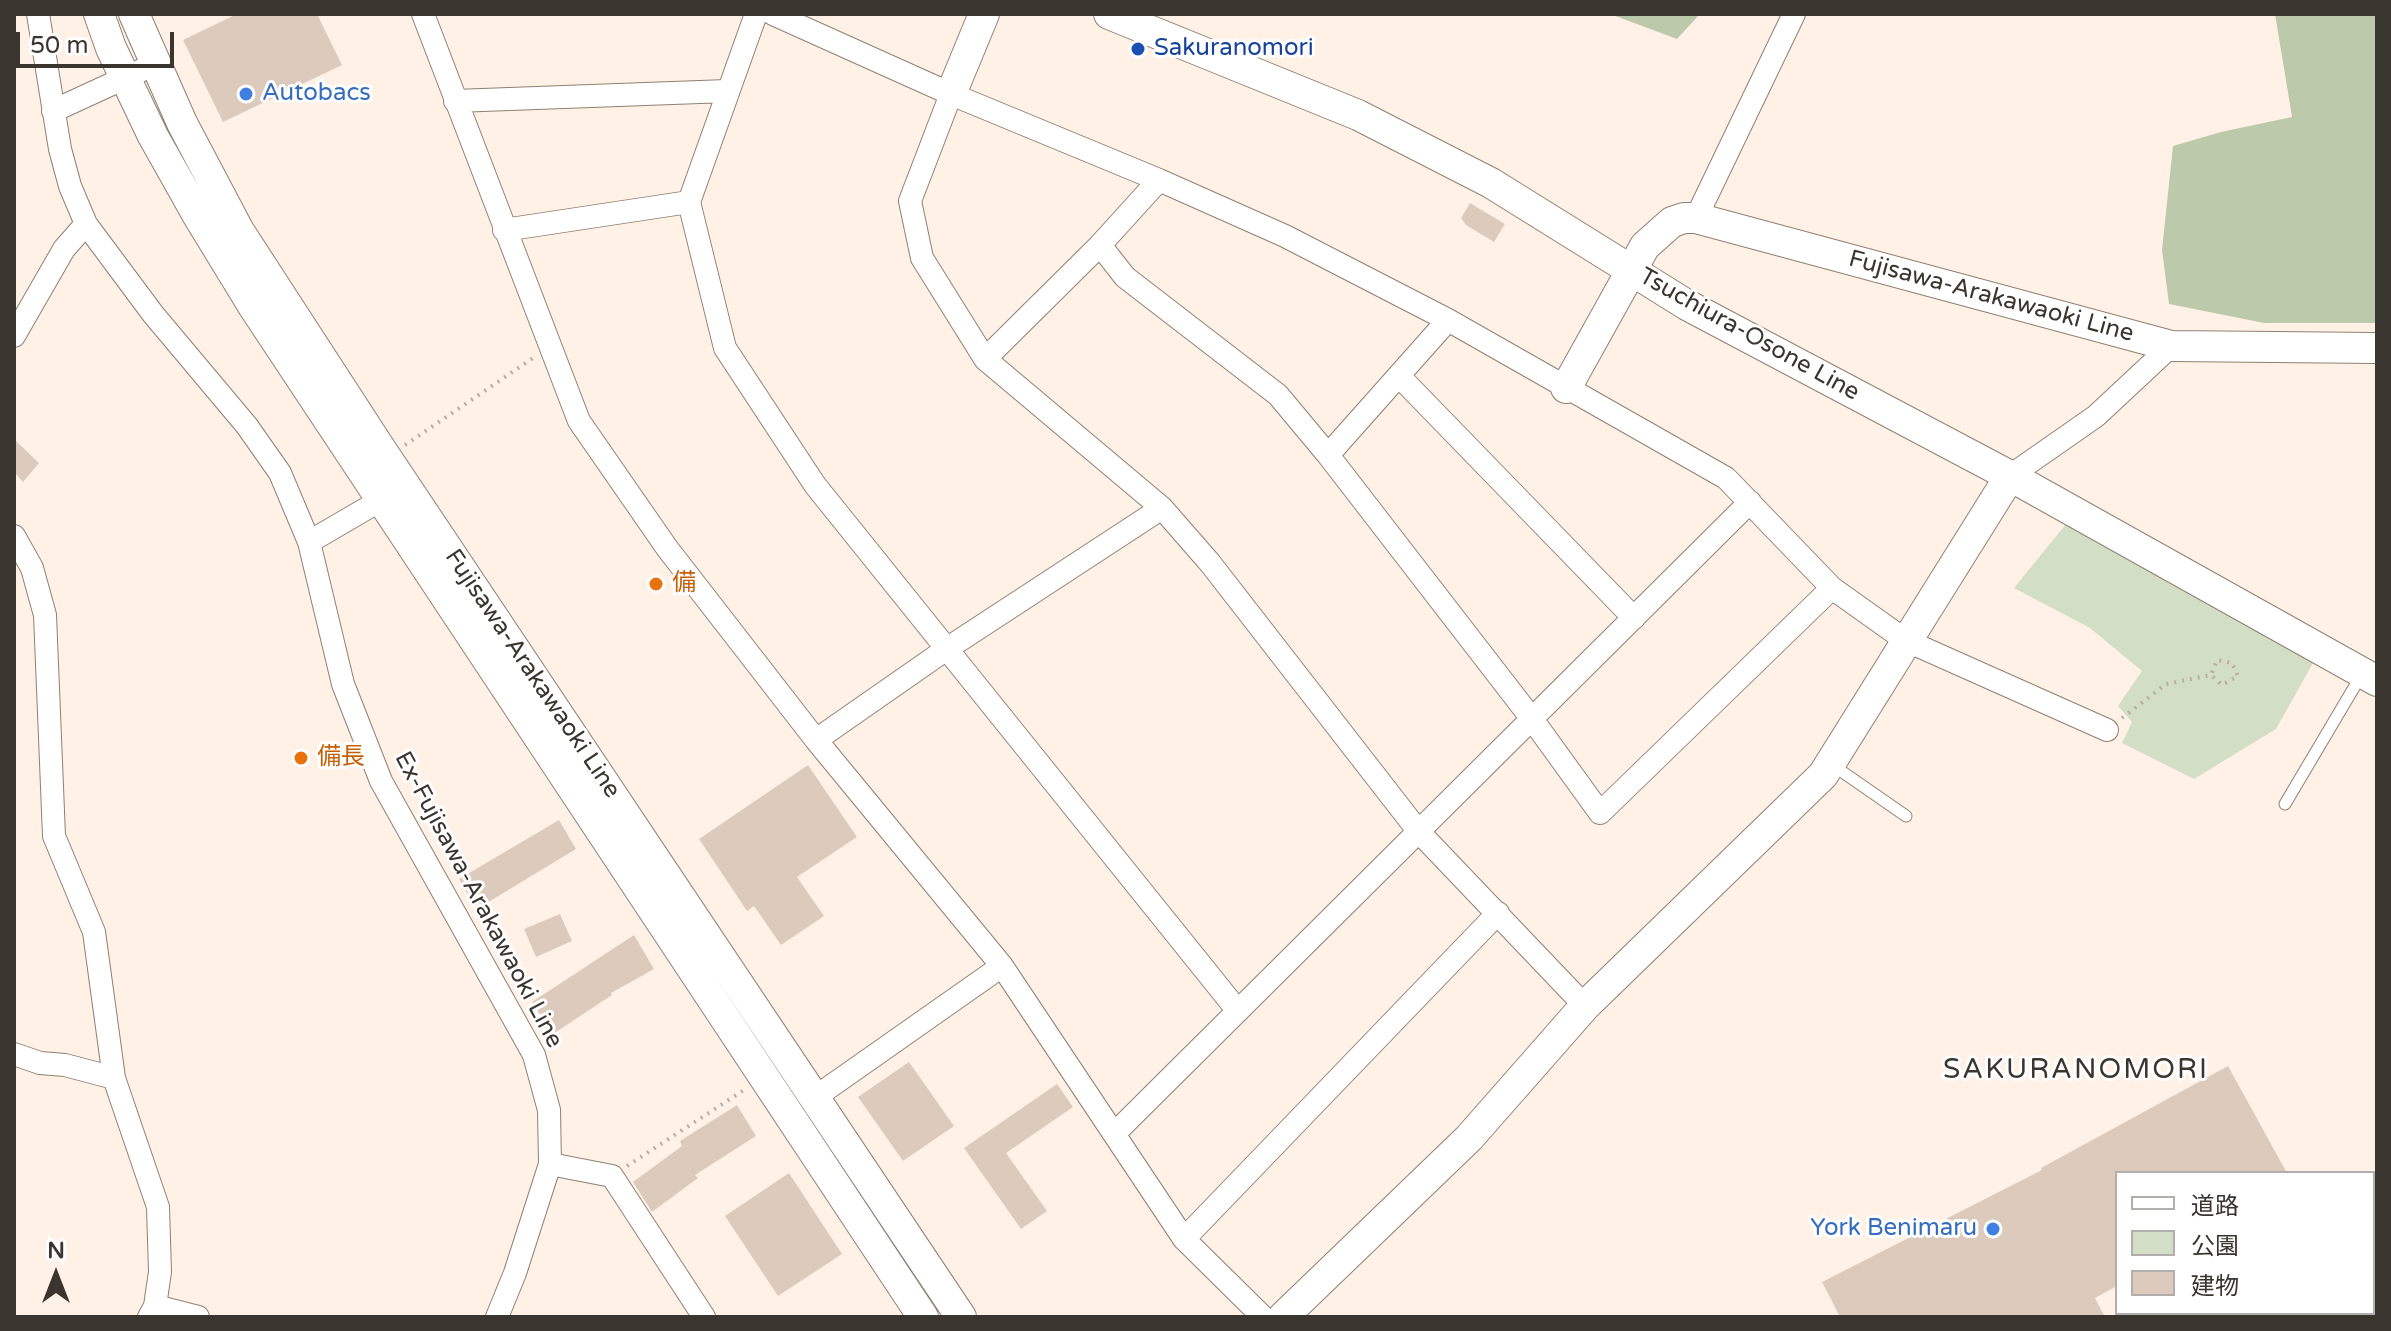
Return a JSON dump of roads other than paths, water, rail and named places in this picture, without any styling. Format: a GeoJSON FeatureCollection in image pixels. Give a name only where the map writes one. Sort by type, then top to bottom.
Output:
{"type":"FeatureCollection","features":[{"type":"Feature","properties":{"kind":"main road","name":"Fujisawa-Arakawaoki Line"},"geometry":{"type":"LineString","coordinates":[[99,14],[125,79],[198,216],[262,319],[923,1317]]}},
{"type":"Feature","properties":{"kind":"main road","name":"Fujisawa-Arakawaoki Line"},"geometry":{"type":"LineString","coordinates":[[134,14],[182,123],[239,231],[378,445],[961,1317]]}},
{"type":"Feature","properties":{"kind":"main road"},"geometry":{"type":"LineString","coordinates":[[951,94],[984,14]]}},
{"type":"Feature","properties":{"kind":"main road","name":"Tsuchiura-Osone Line"},"geometry":{"type":"LineString","coordinates":[[1109,14],[1358,115],[1410,140],[1491,183],[1687,305],[2010,476],[2370,677]]}},
{"type":"Feature","properties":{"kind":"main road","name":"Fujisawa-Arakawaoki Line"},"geometry":{"type":"LineString","coordinates":[[1696,218],[2171,346],[2377,348]]}},
{"type":"Feature","properties":{"kind":"main road"},"geometry":{"type":"LineString","coordinates":[[1566,388],[1645,246],[1672,222],[1696,218]]}},
{"type":"Feature","properties":{"kind":"main road"},"geometry":{"type":"LineString","coordinates":[[1283,1317],[1469,1138],[1585,1006],[1823,775],[2010,476]]}},
{"type":"Feature","properties":{"kind":"street","name":"Ex-Fujisawa-Arakawaoki Line"},"geometry":{"type":"LineString","coordinates":[[38,14],[53,111],[70,186],[86,224],[153,314],[247,426],[280,473],[309,542],[343,684],[381,781],[534,1055],[549,1110],[550,1164],[515,1273],[497,1317]]}},
{"type":"Feature","properties":{"kind":"street"},"geometry":{"type":"LineString","coordinates":[[423,14],[579,421],[667,548],[816,740],[1002,966],[1184,1239],[1263,1317]]}},
{"type":"Feature","properties":{"kind":"street"},"geometry":{"type":"LineString","coordinates":[[756,14],[689,202],[725,348],[815,485],[1238,1011]]}},
{"type":"Feature","properties":{"kind":"street"},"geometry":{"type":"LineString","coordinates":[[773,14],[951,94],[1285,236],[1448,320],[1726,478],[1832,588],[1905,640],[2107,730]]}},
{"type":"Feature","properties":{"kind":"street"},"geometry":{"type":"LineString","coordinates":[[1696,218],[1794,14]]}},
{"type":"Feature","properties":{"kind":"street"},"geometry":{"type":"LineString","coordinates":[[53,111],[155,64]]}},
{"type":"Feature","properties":{"kind":"street"},"geometry":{"type":"LineString","coordinates":[[455,101],[727,91]]}},
{"type":"Feature","properties":{"kind":"street"},"geometry":{"type":"LineString","coordinates":[[951,94],[910,201],[922,258],[985,359],[1162,508],[1210,563],[1419,832],[1585,1006]]}},
{"type":"Feature","properties":{"kind":"street"},"geometry":{"type":"LineString","coordinates":[[985,359],[1100,245],[1159,180]]}},
{"type":"Feature","properties":{"kind":"street"},"geometry":{"type":"LineString","coordinates":[[504,230],[689,202]]}},
{"type":"Feature","properties":{"kind":"street"},"geometry":{"type":"LineString","coordinates":[[14,336],[64,249],[86,224]]}},
{"type":"Feature","properties":{"kind":"street"},"geometry":{"type":"LineString","coordinates":[[1100,245],[1125,277],[1278,395],[1532,719],[1600,813],[1832,588]]}},
{"type":"Feature","properties":{"kind":"street"},"geometry":{"type":"LineString","coordinates":[[1328,455],[1448,320]]}},
{"type":"Feature","properties":{"kind":"street"},"geometry":{"type":"LineString","coordinates":[[2010,476],[2096,416],[2171,346]]}},
{"type":"Feature","properties":{"kind":"street"},"geometry":{"type":"LineString","coordinates":[[1399,376],[1634,618]]}},
{"type":"Feature","properties":{"kind":"street"},"geometry":{"type":"LineString","coordinates":[[309,542],[381,500]]}},
{"type":"Feature","properties":{"kind":"street"},"geometry":{"type":"LineString","coordinates":[[1114,1134],[1750,502]]}},
{"type":"Feature","properties":{"kind":"street"},"geometry":{"type":"LineString","coordinates":[[816,740],[948,648],[1162,508]]}},
{"type":"Feature","properties":{"kind":"street"},"geometry":{"type":"LineString","coordinates":[[14,536],[32,568],[45,615],[54,836],[94,932],[114,1078],[158,1207],[160,1272],[152,1312],[198,1317]]}},
{"type":"Feature","properties":{"kind":"street"},"geometry":{"type":"LineString","coordinates":[[1184,1239],[1498,913]]}},
{"type":"Feature","properties":{"kind":"street"},"geometry":{"type":"LineString","coordinates":[[814,1098],[1002,966]]}},
{"type":"Feature","properties":{"kind":"street"},"geometry":{"type":"LineString","coordinates":[[14,1054],[40,1063],[65,1065],[114,1078]]}},
{"type":"Feature","properties":{"kind":"street"},"geometry":{"type":"LineString","coordinates":[[550,1164],[612,1176],[704,1317]]}},
{"type":"Feature","properties":{"kind":"lane"},"geometry":{"type":"LineString","coordinates":[[2285,804],[2370,677]]}},
{"type":"Feature","properties":{"kind":"lane"},"geometry":{"type":"LineString","coordinates":[[1831,764],[1906,816]]}},
{"type":"Feature","properties":{"kind":"place","name":"Sakuranomori"},"geometry":{"type":"Point","coordinates":[1138,49]}},
{"type":"Feature","properties":{"kind":"place","name":"Autobacs"},"geometry":{"type":"Point","coordinates":[246,94]}},
{"type":"Feature","properties":{"kind":"place","name":"備"},"geometry":{"type":"Point","coordinates":[656,584]}},
{"type":"Feature","properties":{"kind":"place","name":"備長"},"geometry":{"type":"Point","coordinates":[301,758]}},
{"type":"Feature","properties":{"kind":"place","name":"York Benimaru"},"geometry":{"type":"Point","coordinates":[1993,1229]}},
{"type":"Feature","properties":{"kind":"district","name":"SAKURANOMORI"},"geometry":{"type":"Point","coordinates":[2076,1071]}}]}
